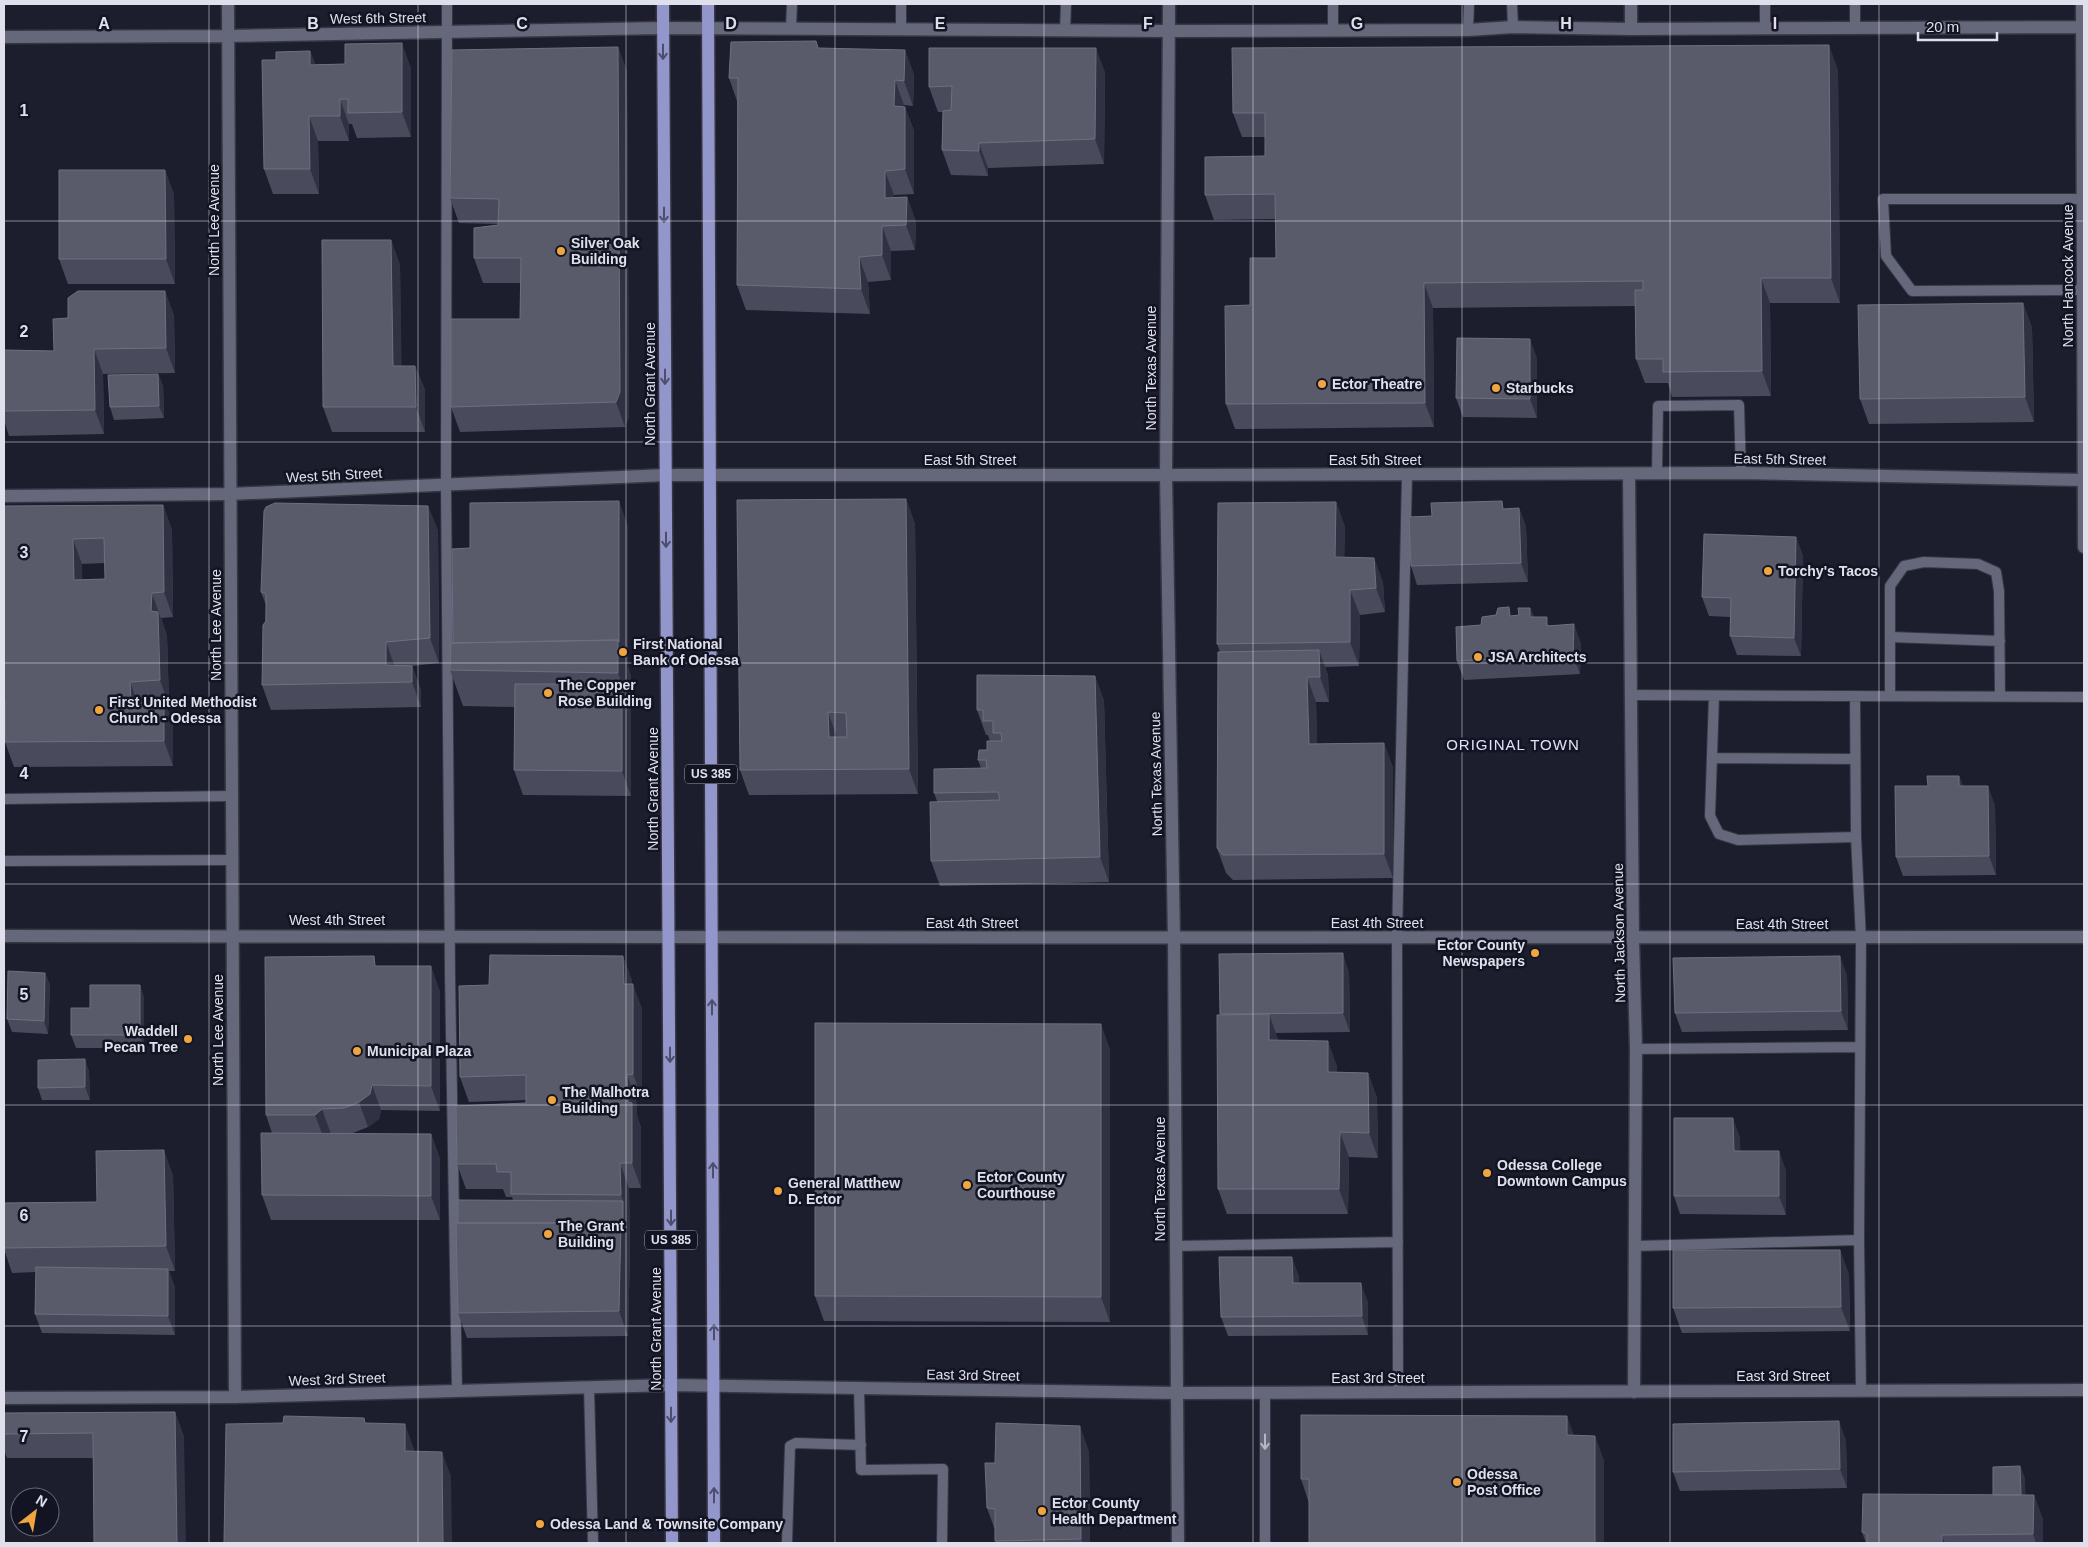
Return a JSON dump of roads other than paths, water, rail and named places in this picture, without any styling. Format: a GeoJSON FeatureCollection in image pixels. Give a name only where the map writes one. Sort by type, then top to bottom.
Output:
{"type":"FeatureCollection","features":[{"type":"Feature","properties":{"kind":"main road","name":"North Grant Avenue"},"geometry":{"type":"LineString","coordinates":[[663,4],[670,937],[672,1543]]}},
{"type":"Feature","properties":{"kind":"main road","name":"US 385"},"geometry":{"type":"LineString","coordinates":[[708,4],[714,1543]]}},
{"type":"Feature","properties":{"kind":"street","name":"North Lee Avenue"},"geometry":{"type":"LineString","coordinates":[[228,4],[234,1397]]}},
{"type":"Feature","properties":{"kind":"street","name":"North Texas Avenue"},"geometry":{"type":"LineString","coordinates":[[1169,4],[1166,476],[1174,939],[1178,1543]]}},
{"type":"Feature","properties":{"kind":"street"},"geometry":{"type":"LineString","coordinates":[[1631,4],[1631,29]]}},
{"type":"Feature","properties":{"kind":"street","name":"North Hancock Avenue"},"geometry":{"type":"LineString","coordinates":[[2082,4],[2084,547]]}},
{"type":"Feature","properties":{"kind":"street","name":"West 6th Street"},"geometry":{"type":"LineString","coordinates":[[4,37],[228,36],[663,28],[1169,31],[1468,30],[1513,26],[1631,29],[2083,27]]}},
{"type":"Feature","properties":{"kind":"street","name":"East 5th Street"},"geometry":{"type":"LineString","coordinates":[[666,475],[1166,476],[1741,473],[2084,480]]}},
{"type":"Feature","properties":{"kind":"street","name":"North Jackson Avenue"},"geometry":{"type":"LineString","coordinates":[[1629,474],[1633,938],[1636,1049],[1634,1392]]}},
{"type":"Feature","properties":{"kind":"street","name":"West 5th Street"},"geometry":{"type":"LineString","coordinates":[[4,496],[230,494],[666,475]]}},
{"type":"Feature","properties":{"kind":"street","name":"West 4th Street"},"geometry":{"type":"LineString","coordinates":[[4,936],[670,937]]}},
{"type":"Feature","properties":{"kind":"street","name":"East 4th Street"},"geometry":{"type":"LineString","coordinates":[[670,937],[1174,939],[1861,939],[2084,937]]}},
{"type":"Feature","properties":{"kind":"street","name":"West 3rd Street"},"geometry":{"type":"LineString","coordinates":[[4,1398],[234,1397],[672,1385]]}},
{"type":"Feature","properties":{"kind":"street","name":"East 3rd Street"},"geometry":{"type":"LineString","coordinates":[[672,1385],[1176,1393],[2084,1390]]}},
{"type":"Feature","properties":{"kind":"lane"},"geometry":{"type":"LineString","coordinates":[[447,4],[446,484],[457,1391]]}},
{"type":"Feature","properties":{"kind":"lane"},"geometry":{"type":"LineString","coordinates":[[791,28],[792,4]]}},
{"type":"Feature","properties":{"kind":"lane"},"geometry":{"type":"LineString","coordinates":[[901,4],[901,29]]}},
{"type":"Feature","properties":{"kind":"lane"},"geometry":{"type":"LineString","coordinates":[[1066,4],[1066,30]]}},
{"type":"Feature","properties":{"kind":"lane"},"geometry":{"type":"LineString","coordinates":[[1333,4],[1333,30]]}},
{"type":"Feature","properties":{"kind":"lane"},"geometry":{"type":"LineString","coordinates":[[1468,30],[1469,4]]}},
{"type":"Feature","properties":{"kind":"lane"},"geometry":{"type":"LineString","coordinates":[[1512,4],[1513,26]]}},
{"type":"Feature","properties":{"kind":"lane"},"geometry":{"type":"LineString","coordinates":[[1765,4],[1765,28]]}},
{"type":"Feature","properties":{"kind":"lane"},"geometry":{"type":"LineString","coordinates":[[1855,4],[1855,28]]}},
{"type":"Feature","properties":{"kind":"lane"},"geometry":{"type":"LineString","coordinates":[[2083,198],[1883,199],[1886,256],[1912,291],[2083,290]]}},
{"type":"Feature","properties":{"kind":"lane"},"geometry":{"type":"LineString","coordinates":[[1657,474],[1658,406],[1739,405],[1741,473]]}},
{"type":"Feature","properties":{"kind":"lane"},"geometry":{"type":"LineString","coordinates":[[1398,1392],[1397,938],[1407,475]]}},
{"type":"Feature","properties":{"kind":"lane"},"geometry":{"type":"LineString","coordinates":[[1890,696],[1890,586],[1904,566],[1924,562],[1978,564],[1996,572],[1999,592],[2000,696]]}},
{"type":"Feature","properties":{"kind":"lane"},"geometry":{"type":"LineString","coordinates":[[1890,637],[2000,641]]}},
{"type":"Feature","properties":{"kind":"lane"},"geometry":{"type":"LineString","coordinates":[[1632,695],[2084,697]]}},
{"type":"Feature","properties":{"kind":"lane"},"geometry":{"type":"LineString","coordinates":[[1714,696],[1710,816],[1719,834],[1738,840],[1856,837]]}},
{"type":"Feature","properties":{"kind":"lane"},"geometry":{"type":"LineString","coordinates":[[1855,696],[1856,837],[1861,939],[1859,1047],[1861,1391]]}},
{"type":"Feature","properties":{"kind":"lane"},"geometry":{"type":"LineString","coordinates":[[1712,758],[1855,758]]}},
{"type":"Feature","properties":{"kind":"lane"},"geometry":{"type":"LineString","coordinates":[[4,799],[232,796]]}},
{"type":"Feature","properties":{"kind":"lane"},"geometry":{"type":"LineString","coordinates":[[4,861],[232,860]]}},
{"type":"Feature","properties":{"kind":"lane"},"geometry":{"type":"LineString","coordinates":[[1636,1049],[1859,1047]]}},
{"type":"Feature","properties":{"kind":"lane"},"geometry":{"type":"LineString","coordinates":[[1635,1246],[1859,1240]]}},
{"type":"Feature","properties":{"kind":"lane"},"geometry":{"type":"LineString","coordinates":[[1175,1246],[1398,1242]]}},
{"type":"Feature","properties":{"kind":"lane"},"geometry":{"type":"LineString","coordinates":[[589,1387],[593,1543]]}},
{"type":"Feature","properties":{"kind":"lane"},"geometry":{"type":"LineString","coordinates":[[859,1388],[861,1470],[943,1469],[942,1543]]}},
{"type":"Feature","properties":{"kind":"lane"},"geometry":{"type":"LineString","coordinates":[[1265,1393],[1265,1543]]}},
{"type":"Feature","properties":{"kind":"lane"},"geometry":{"type":"LineString","coordinates":[[787,1543],[790,1446],[796,1443],[861,1445]]}},
{"type":"Feature","properties":{"kind":"place","name":"Silver Oak Building"},"geometry":{"type":"Point","coordinates":[561,251]}},
{"type":"Feature","properties":{"kind":"place","name":"Ector Theatre"},"geometry":{"type":"Point","coordinates":[1322,384]}},
{"type":"Feature","properties":{"kind":"place","name":"Starbucks"},"geometry":{"type":"Point","coordinates":[1496,388]}},
{"type":"Feature","properties":{"kind":"place","name":"Torchy's Tacos"},"geometry":{"type":"Point","coordinates":[1768,571]}},
{"type":"Feature","properties":{"kind":"place","name":"First National Bank of Odessa"},"geometry":{"type":"Point","coordinates":[623,652]}},
{"type":"Feature","properties":{"kind":"place","name":"JSA Architects"},"geometry":{"type":"Point","coordinates":[1478,657]}},
{"type":"Feature","properties":{"kind":"place","name":"The Copper Rose Building"},"geometry":{"type":"Point","coordinates":[548,693]}},
{"type":"Feature","properties":{"kind":"place","name":"First United Methodist Church - Odessa"},"geometry":{"type":"Point","coordinates":[99,710]}},
{"type":"Feature","properties":{"kind":"place","name":"Ector County Newspapers"},"geometry":{"type":"Point","coordinates":[1535,953]}},
{"type":"Feature","properties":{"kind":"place","name":"Waddell Pecan Tree"},"geometry":{"type":"Point","coordinates":[188,1039]}},
{"type":"Feature","properties":{"kind":"place","name":"Municipal Plaza"},"geometry":{"type":"Point","coordinates":[357,1051]}},
{"type":"Feature","properties":{"kind":"place","name":"The Malhotra Building"},"geometry":{"type":"Point","coordinates":[552,1100]}},
{"type":"Feature","properties":{"kind":"place","name":"Odessa College Downtown Campus"},"geometry":{"type":"Point","coordinates":[1487,1173]}},
{"type":"Feature","properties":{"kind":"place","name":"Ector County Courthouse"},"geometry":{"type":"Point","coordinates":[967,1185]}},
{"type":"Feature","properties":{"kind":"place","name":"General Matthew D. Ector"},"geometry":{"type":"Point","coordinates":[778,1191]}},
{"type":"Feature","properties":{"kind":"place","name":"The Grant Building"},"geometry":{"type":"Point","coordinates":[548,1234]}},
{"type":"Feature","properties":{"kind":"place","name":"Odessa Post Office"},"geometry":{"type":"Point","coordinates":[1457,1482]}},
{"type":"Feature","properties":{"kind":"place","name":"Ector County Health Department"},"geometry":{"type":"Point","coordinates":[1042,1511]}},
{"type":"Feature","properties":{"kind":"place","name":"Odessa Land & Townsite Company"},"geometry":{"type":"Point","coordinates":[540,1524]}},
{"type":"Feature","properties":{"kind":"district","name":"ORIGINAL TOWN"},"geometry":{"type":"Point","coordinates":[1513,744]}}]}
